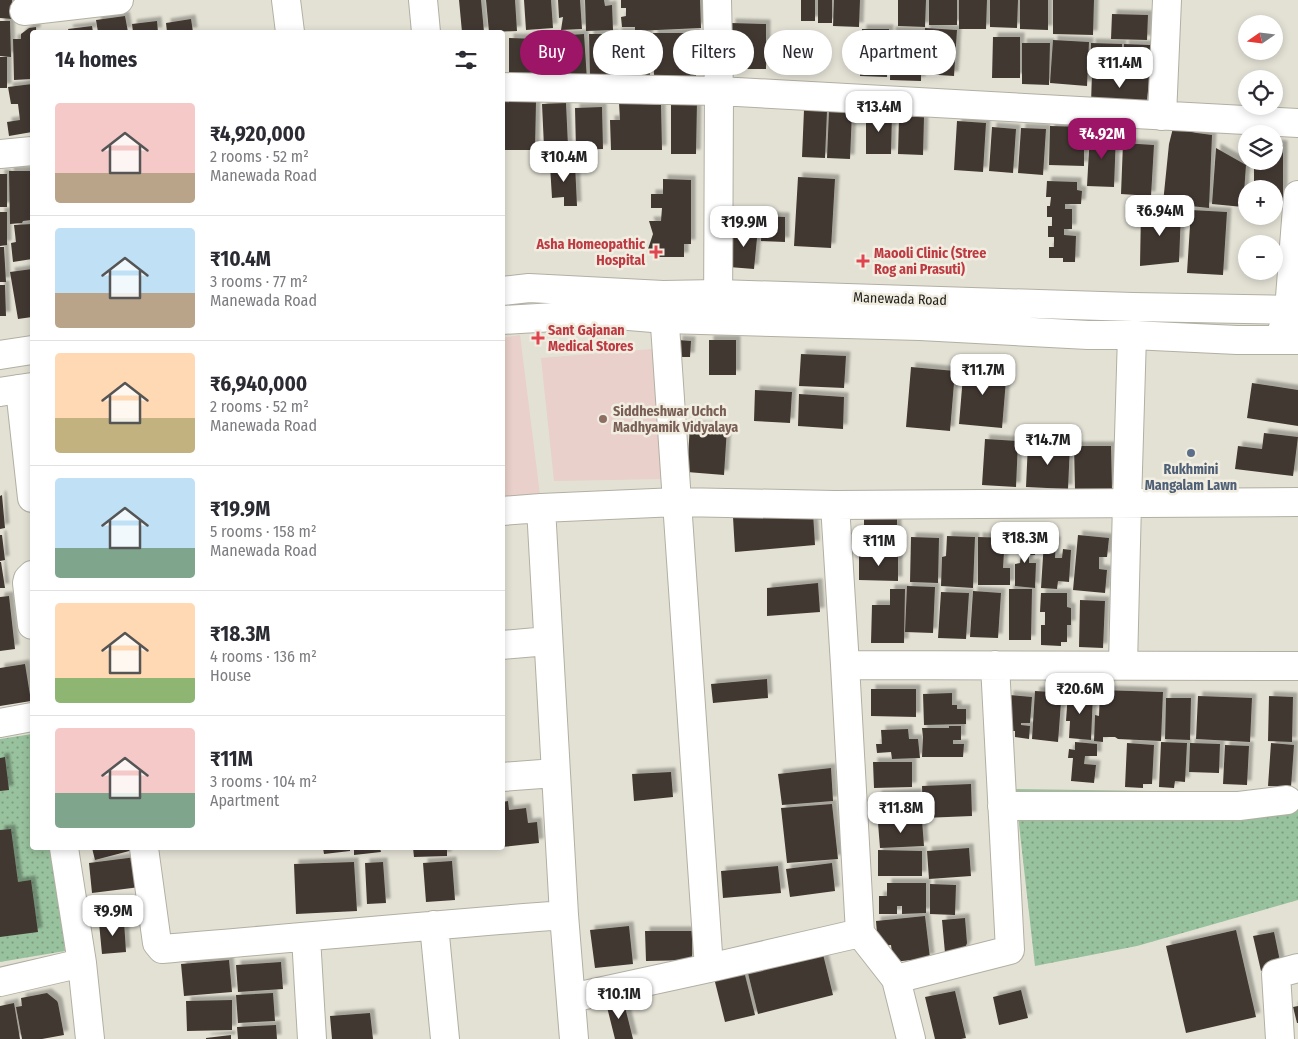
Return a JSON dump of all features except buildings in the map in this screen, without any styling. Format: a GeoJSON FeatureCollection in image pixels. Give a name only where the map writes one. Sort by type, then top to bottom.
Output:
{"type":"FeatureCollection","features":[{"type":"Feature","properties":{"kind":"street"},"geometry":{"type":"LineString","coordinates":[[24,11],[119,0]]}},
{"type":"Feature","properties":{"kind":"street"},"geometry":{"type":"LineString","coordinates":[[286,0],[290,30]]}},
{"type":"Feature","properties":{"kind":"street"},"geometry":{"type":"LineString","coordinates":[[423,0],[426,30]]}},
{"type":"Feature","properties":{"kind":"street"},"geometry":{"type":"LineString","coordinates":[[717,0],[719,91],[718,307],[920,326],[1088,335],[1289,340],[1294,310],[1298,195]]}},
{"type":"Feature","properties":{"kind":"street"},"geometry":{"type":"LineString","coordinates":[[1162,116],[1167,0]]}},
{"type":"Feature","properties":{"kind":"street"},"geometry":{"type":"LineString","coordinates":[[505,87],[719,91],[1298,123]]}},
{"type":"Feature","properties":{"kind":"street"},"geometry":{"type":"LineString","coordinates":[[0,154],[30,151]]}},
{"type":"Feature","properties":{"kind":"street","name":"Manewada Road"},"geometry":{"type":"LineString","coordinates":[[505,292],[529,288],[664,307],[1133,307],[1294,310]]}},
{"type":"Feature","properties":{"kind":"street"},"geometry":{"type":"LineString","coordinates":[[505,320],[605,314],[664,307],[709,968]]}},
{"type":"Feature","properties":{"kind":"street"},"geometry":{"type":"LineString","coordinates":[[1123,665],[1132,335]]}},
{"type":"Feature","properties":{"kind":"street"},"geometry":{"type":"LineString","coordinates":[[0,355],[30,350]]}},
{"type":"Feature","properties":{"kind":"street"},"geometry":{"type":"LineString","coordinates":[[17,389],[30,483]]}},
{"type":"Feature","properties":{"kind":"street"},"geometry":{"type":"LineString","coordinates":[[505,511],[677,502],[835,505],[1298,502]]}},
{"type":"Feature","properties":{"kind":"street"},"geometry":{"type":"LineString","coordinates":[[835,505],[860,933],[896,979],[911,1039]]}},
{"type":"Feature","properties":{"kind":"street"},"geometry":{"type":"LineString","coordinates":[[540,508],[564,915],[574,1039]]}},
{"type":"Feature","properties":{"kind":"street"},"geometry":{"type":"LineString","coordinates":[[30,576],[27,583],[30,608]]}},
{"type":"Feature","properties":{"kind":"street"},"geometry":{"type":"LineString","coordinates":[[505,645],[548,641]]}},
{"type":"Feature","properties":{"kind":"street"},"geometry":{"type":"LineString","coordinates":[[845,665],[1298,666]]}},
{"type":"Feature","properties":{"kind":"street"},"geometry":{"type":"LineString","coordinates":[[896,979],[1010,950],[995,665]]}},
{"type":"Feature","properties":{"kind":"street"},"geometry":{"type":"LineString","coordinates":[[0,724],[30,717]]}},
{"type":"Feature","properties":{"kind":"street"},"geometry":{"type":"LineString","coordinates":[[505,777],[555,773]]}},
{"type":"Feature","properties":{"kind":"street"},"geometry":{"type":"LineString","coordinates":[[1002,806],[1239,806],[1287,800]]}},
{"type":"Feature","properties":{"kind":"street"},"geometry":{"type":"LineString","coordinates":[[64,850],[82,963],[90,1039]]}},
{"type":"Feature","properties":{"kind":"street"},"geometry":{"type":"LineString","coordinates":[[144,850],[156,942],[162,948],[564,915]]}},
{"type":"Feature","properties":{"kind":"street"},"geometry":{"type":"LineString","coordinates":[[434,925],[445,1039]]}},
{"type":"Feature","properties":{"kind":"street"},"geometry":{"type":"LineString","coordinates":[[571,998],[860,933]]}},
{"type":"Feature","properties":{"kind":"street"},"geometry":{"type":"LineString","coordinates":[[306,937],[312,1039]]}},
{"type":"Feature","properties":{"kind":"street"},"geometry":{"type":"LineString","coordinates":[[0,982],[82,963]]}},
{"type":"Feature","properties":{"kind":"street"},"geometry":{"type":"LineString","coordinates":[[1280,1039],[1276,974],[1298,968]]}},
{"type":"Feature","properties":{"kind":"shaded area"},"geometry":{"type":"Polygon","coordinates":[[[520,335],[540,495],[505,498],[505,338],[520,335]]]}},
{"type":"Feature","properties":{"kind":"shaded area","name":"Siddheshwar Uchch Madhyamik Vidyalaya"},"geometry":{"type":"Polygon","coordinates":[[[652,349],[664,479],[554,481],[541,358],[652,349]]]}},
{"type":"Feature","properties":{"kind":"green space"},"geometry":{"type":"Polygon","coordinates":[[[30,734],[30,850],[57,850],[65,951],[0,962],[0,739],[30,734]]]}},
{"type":"Feature","properties":{"kind":"green space"},"geometry":{"type":"Polygon","coordinates":[[[1015,789],[1298,793],[1298,900],[1137,946],[1035,966],[1015,789]]]}},
{"type":"Feature","properties":{"kind":"place","name":"Asha Homeopathic Hospital"},"geometry":{"type":"Point","coordinates":[656,252]}},
{"type":"Feature","properties":{"kind":"place","name":"Maooli Clinic (Stree Rog ani Prasuti)"},"geometry":{"type":"Point","coordinates":[863,261]}},
{"type":"Feature","properties":{"kind":"place","name":"Sant Gajanan Medical Stores"},"geometry":{"type":"Point","coordinates":[538,338]}},
{"type":"Feature","properties":{"kind":"place","name":"Siddheshwar Uchch Madhyamik Vidyalaya"},"geometry":{"type":"Point","coordinates":[603,419]}},
{"type":"Feature","properties":{"kind":"place","name":"Rukhmini Mangalam Lawn"},"geometry":{"type":"Point","coordinates":[1191,453]}}]}
